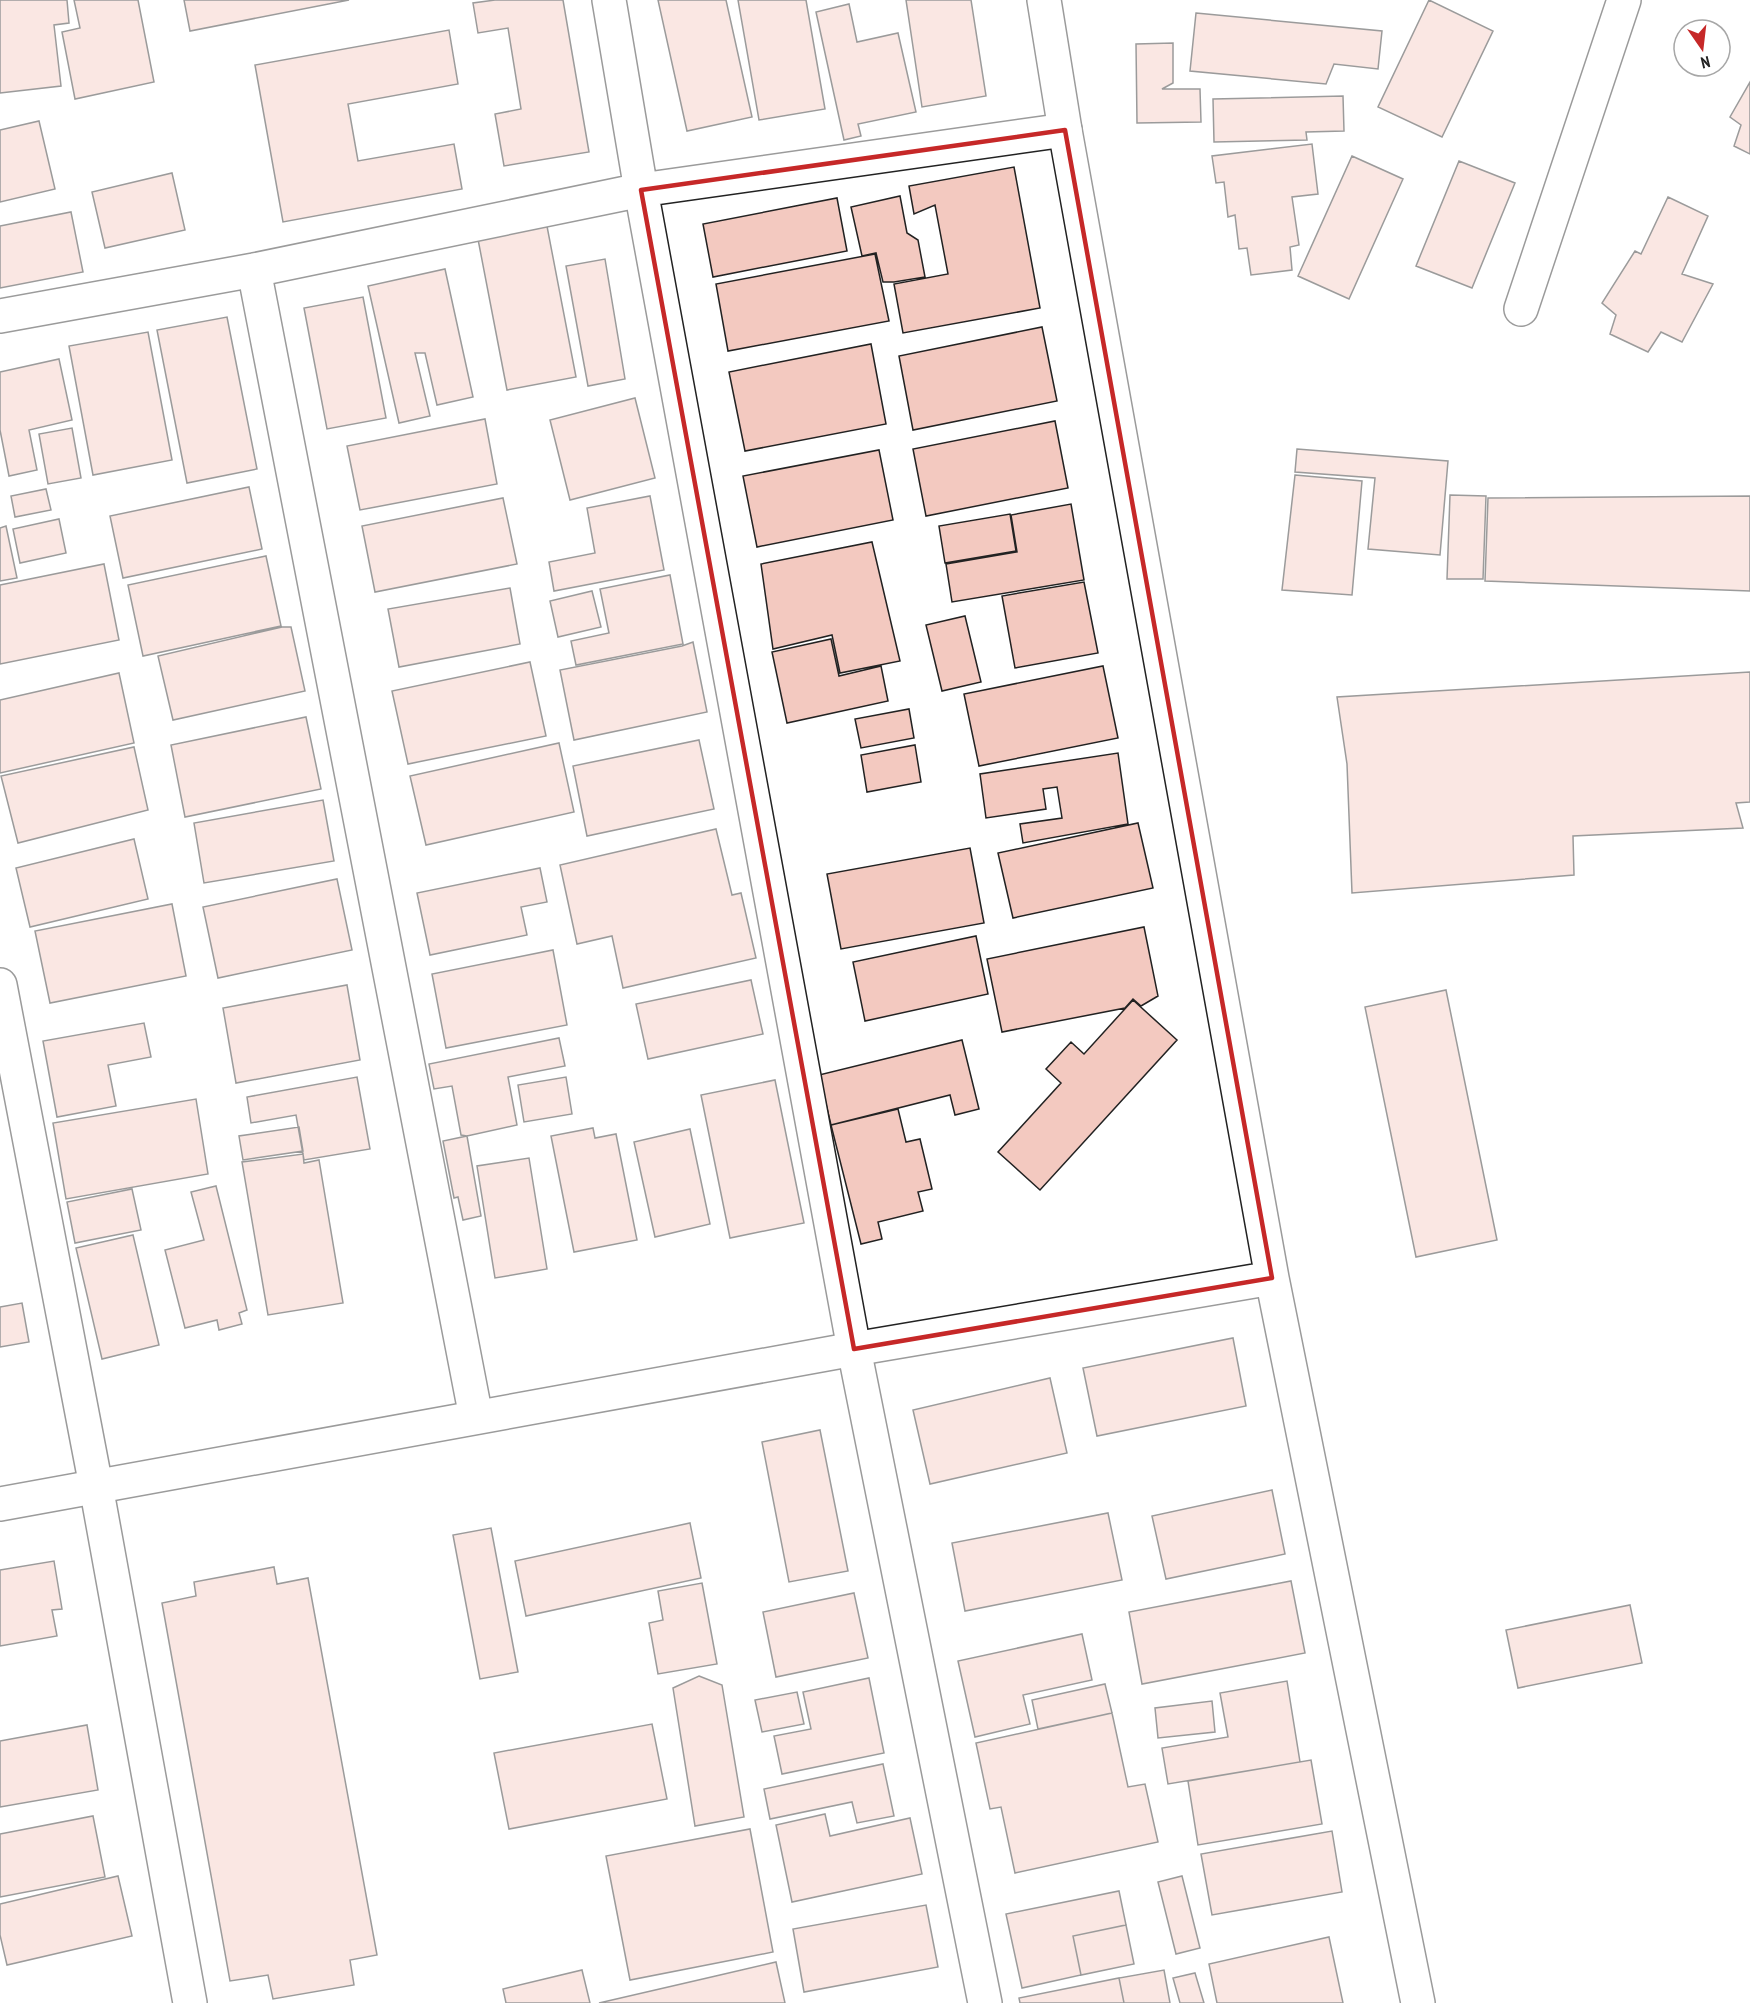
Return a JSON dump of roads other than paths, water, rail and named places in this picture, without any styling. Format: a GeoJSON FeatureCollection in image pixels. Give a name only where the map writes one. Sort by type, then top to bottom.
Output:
{"type":"FeatureCollection","features":[{"type":"Feature","properties":{"kind":"street"},"geometry":{"type":"LineString","coordinates":[[609,0],[641,190],[854,1349],[985,2003]]}},
{"type":"Feature","properties":{"kind":"street"},"geometry":{"type":"LineString","coordinates":[[1044,0],[1065,130],[1272,1278],[1418,2003]]}},
{"type":"Feature","properties":{"kind":"street"},"geometry":{"type":"LineString","coordinates":[[1521,309],[1624,0]]}},
{"type":"Feature","properties":{"kind":"street"},"geometry":{"type":"LineString","coordinates":[[0,316],[254,270],[641,190],[1065,130]]}},
{"type":"Feature","properties":{"kind":"street"},"geometry":{"type":"LineString","coordinates":[[254,270],[476,1417]]}},
{"type":"Feature","properties":{"kind":"street"},"geometry":{"type":"LineString","coordinates":[[0,985],[96,1486],[190,2003]]}},
{"type":"Feature","properties":{"kind":"street"},"geometry":{"type":"LineString","coordinates":[[0,1504],[854,1349],[1272,1278]]}}]}
